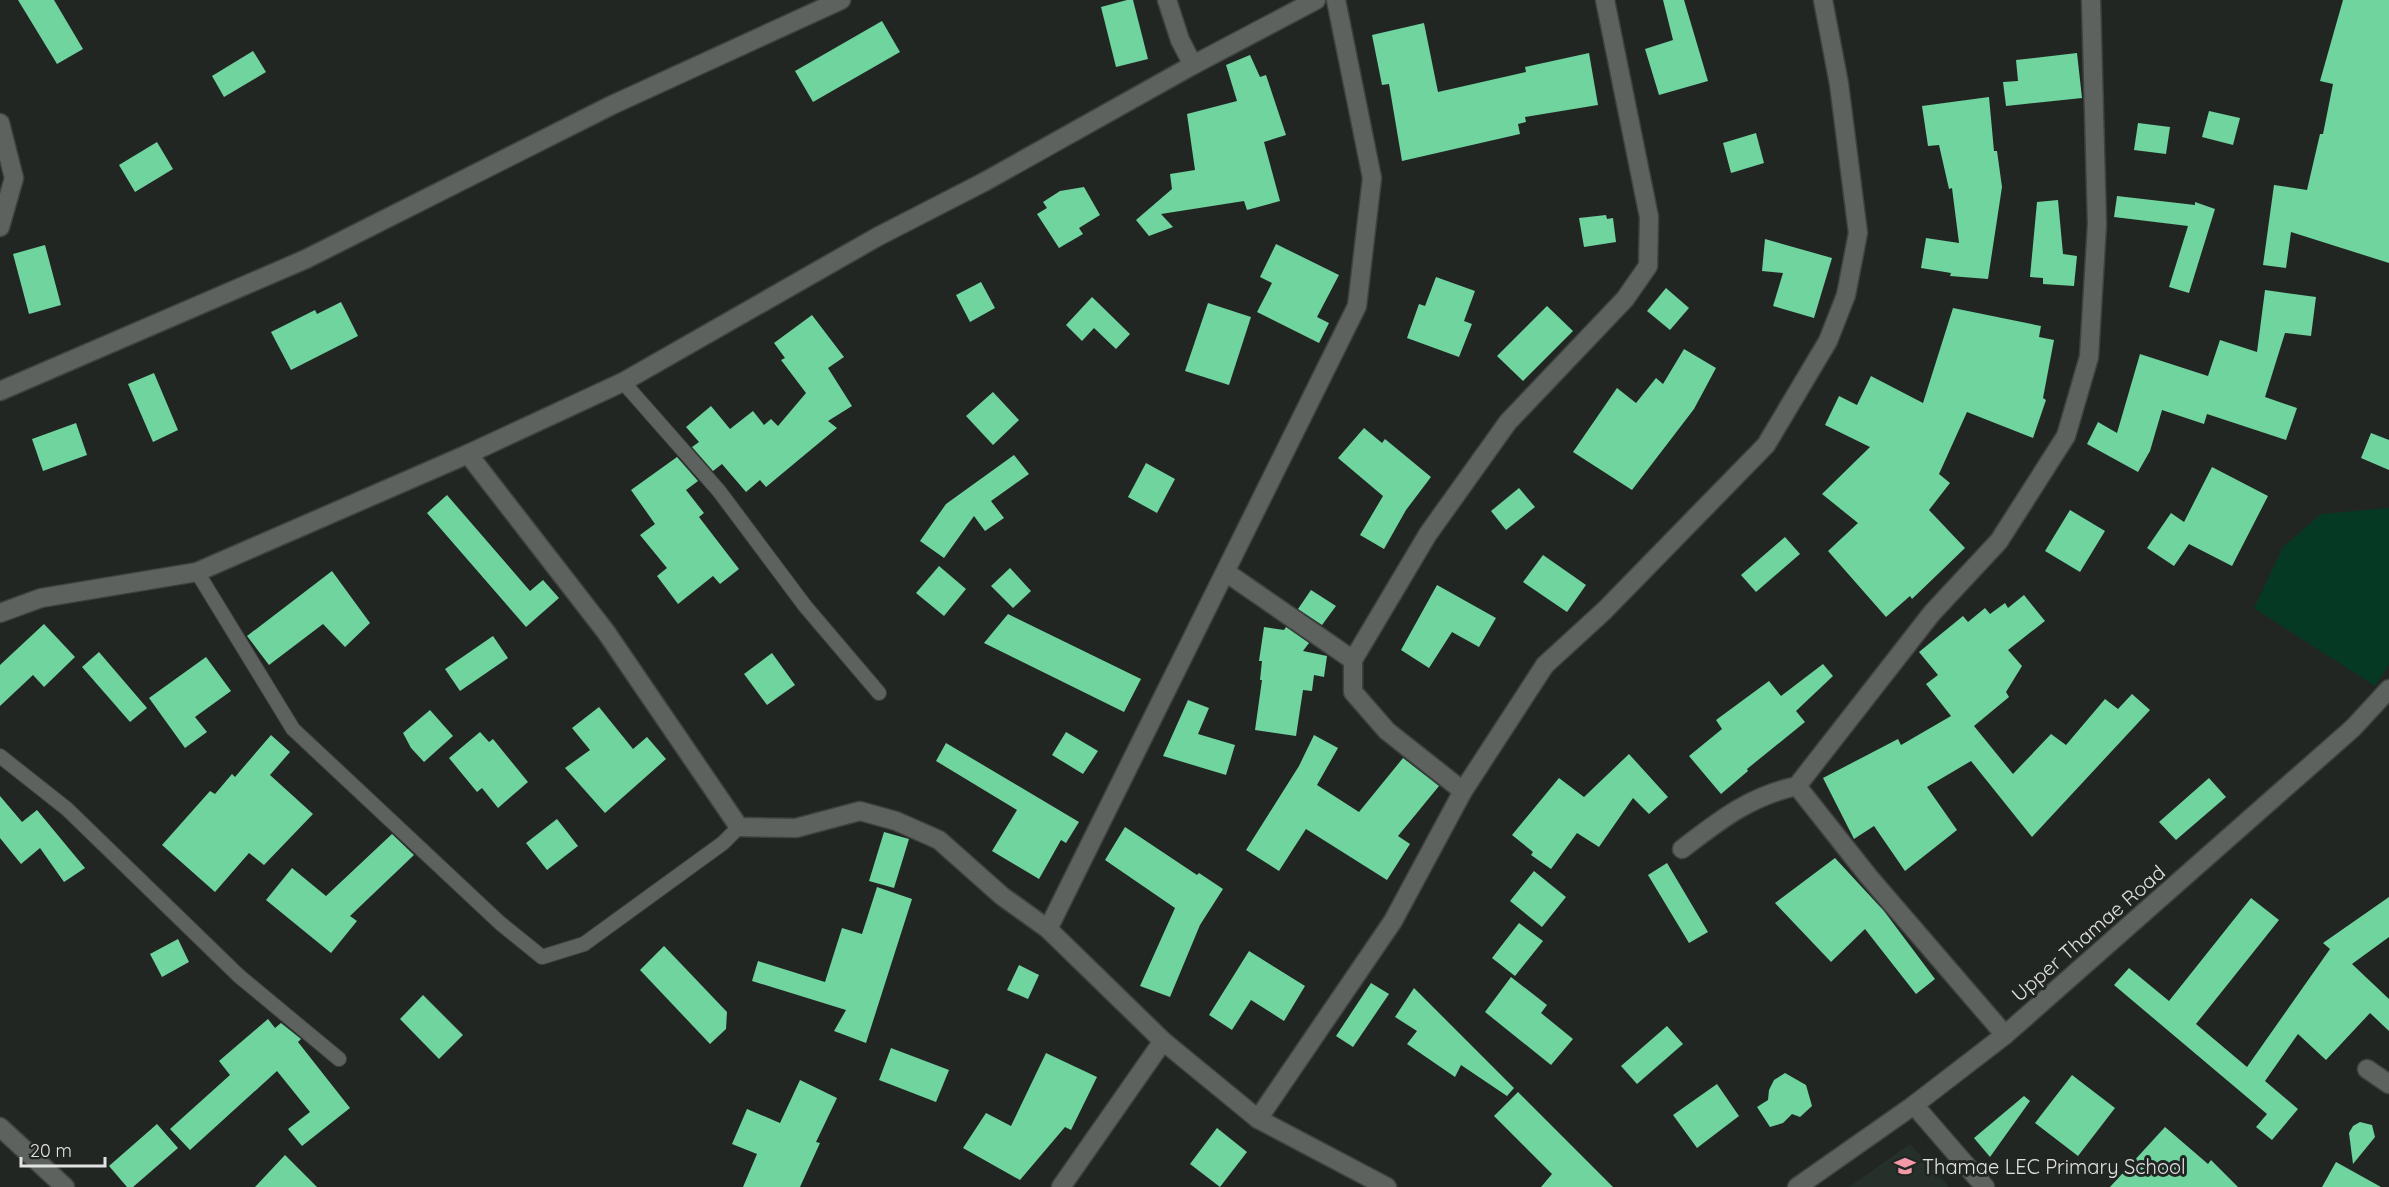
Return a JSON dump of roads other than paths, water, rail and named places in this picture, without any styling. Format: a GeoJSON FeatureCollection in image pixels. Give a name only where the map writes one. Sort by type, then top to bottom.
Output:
{"type":"FeatureCollection","features":[{"type":"Feature","properties":{"kind":"street"},"geometry":{"type":"LineString","coordinates":[[0,391],[306,259],[612,105],[841,0]]}},
{"type":"Feature","properties":{"kind":"street"},"geometry":{"type":"LineString","coordinates":[[1167,0],[1180,40],[1193,65]]}},
{"type":"Feature","properties":{"kind":"street"},"geometry":{"type":"LineString","coordinates":[[0,612],[40,598],[197,572],[468,454],[622,382],[877,237],[984,182],[1193,65],[1317,0]]}},
{"type":"Feature","properties":{"kind":"street"},"geometry":{"type":"LineString","coordinates":[[1048,929],[1227,573],[1357,306],[1372,178],[1336,0]]}},
{"type":"Feature","properties":{"kind":"street"},"geometry":{"type":"LineString","coordinates":[[1463,791],[1386,731],[1353,692],[1353,660],[1428,534],[1508,422],[1625,299],[1647,266],[1649,217],[1605,0]]}},
{"type":"Feature","properties":{"kind":"street"},"geometry":{"type":"LineString","coordinates":[[1258,1119],[1393,921],[1463,791],[1545,665],[1605,610],[1766,445],[1828,341],[1846,295],[1858,233],[1839,84],[1823,0]]}},
{"type":"Feature","properties":{"kind":"street"},"geometry":{"type":"LineString","coordinates":[[1682,849],[1738,807],[1770,792],[1797,786],[1925,621],[2000,541],[2066,436],[2089,357],[2097,224],[2091,0]]}},
{"type":"Feature","properties":{"kind":"street"},"geometry":{"type":"LineString","coordinates":[[0,123],[14,177],[0,227]]}},
{"type":"Feature","properties":{"kind":"street"},"geometry":{"type":"LineString","coordinates":[[468,454],[606,632],[739,827],[796,828],[860,811],[896,821],[939,840],[1002,896],[1048,929],[1163,1041],[1258,1119],[1387,1187]]}},
{"type":"Feature","properties":{"kind":"street"},"geometry":{"type":"LineString","coordinates":[[1227,573],[1353,660]]}},
{"type":"Feature","properties":{"kind":"street","name":"Upper Thamae Road"},"geometry":{"type":"LineString","coordinates":[[1797,1187],[1914,1105],[2006,1035],[2336,743],[2389,689]]}},
{"type":"Feature","properties":{"kind":"street"},"geometry":{"type":"LineString","coordinates":[[1797,786],[1869,877],[2006,1035]]}},
{"type":"Feature","properties":{"kind":"street"},"geometry":{"type":"LineString","coordinates":[[1061,1187],[1163,1041]]}},
{"type":"Feature","properties":{"kind":"street"},"geometry":{"type":"LineString","coordinates":[[2367,1069],[2389,1084]]}},
{"type":"Feature","properties":{"kind":"street"},"geometry":{"type":"LineString","coordinates":[[1914,1105],[1985,1187]]}},
{"type":"Feature","properties":{"kind":"street"},"geometry":{"type":"LineString","coordinates":[[0,1127],[65,1187]]}},
{"type":"Feature","properties":{"kind":"lane"},"geometry":{"type":"LineString","coordinates":[[622,382],[719,491],[804,606],[879,693]]}},
{"type":"Feature","properties":{"kind":"lane"},"geometry":{"type":"LineString","coordinates":[[197,572],[293,729],[500,924],[542,957],[584,944],[723,843],[739,827]]}},
{"type":"Feature","properties":{"kind":"lane"},"geometry":{"type":"LineString","coordinates":[[0,756],[67,809],[240,976],[339,1059]]}},
{"type":"Feature","properties":{"kind":"place","name":"Thamae LEC Primary School"},"geometry":{"type":"Point","coordinates":[1905,1166]}}]}
